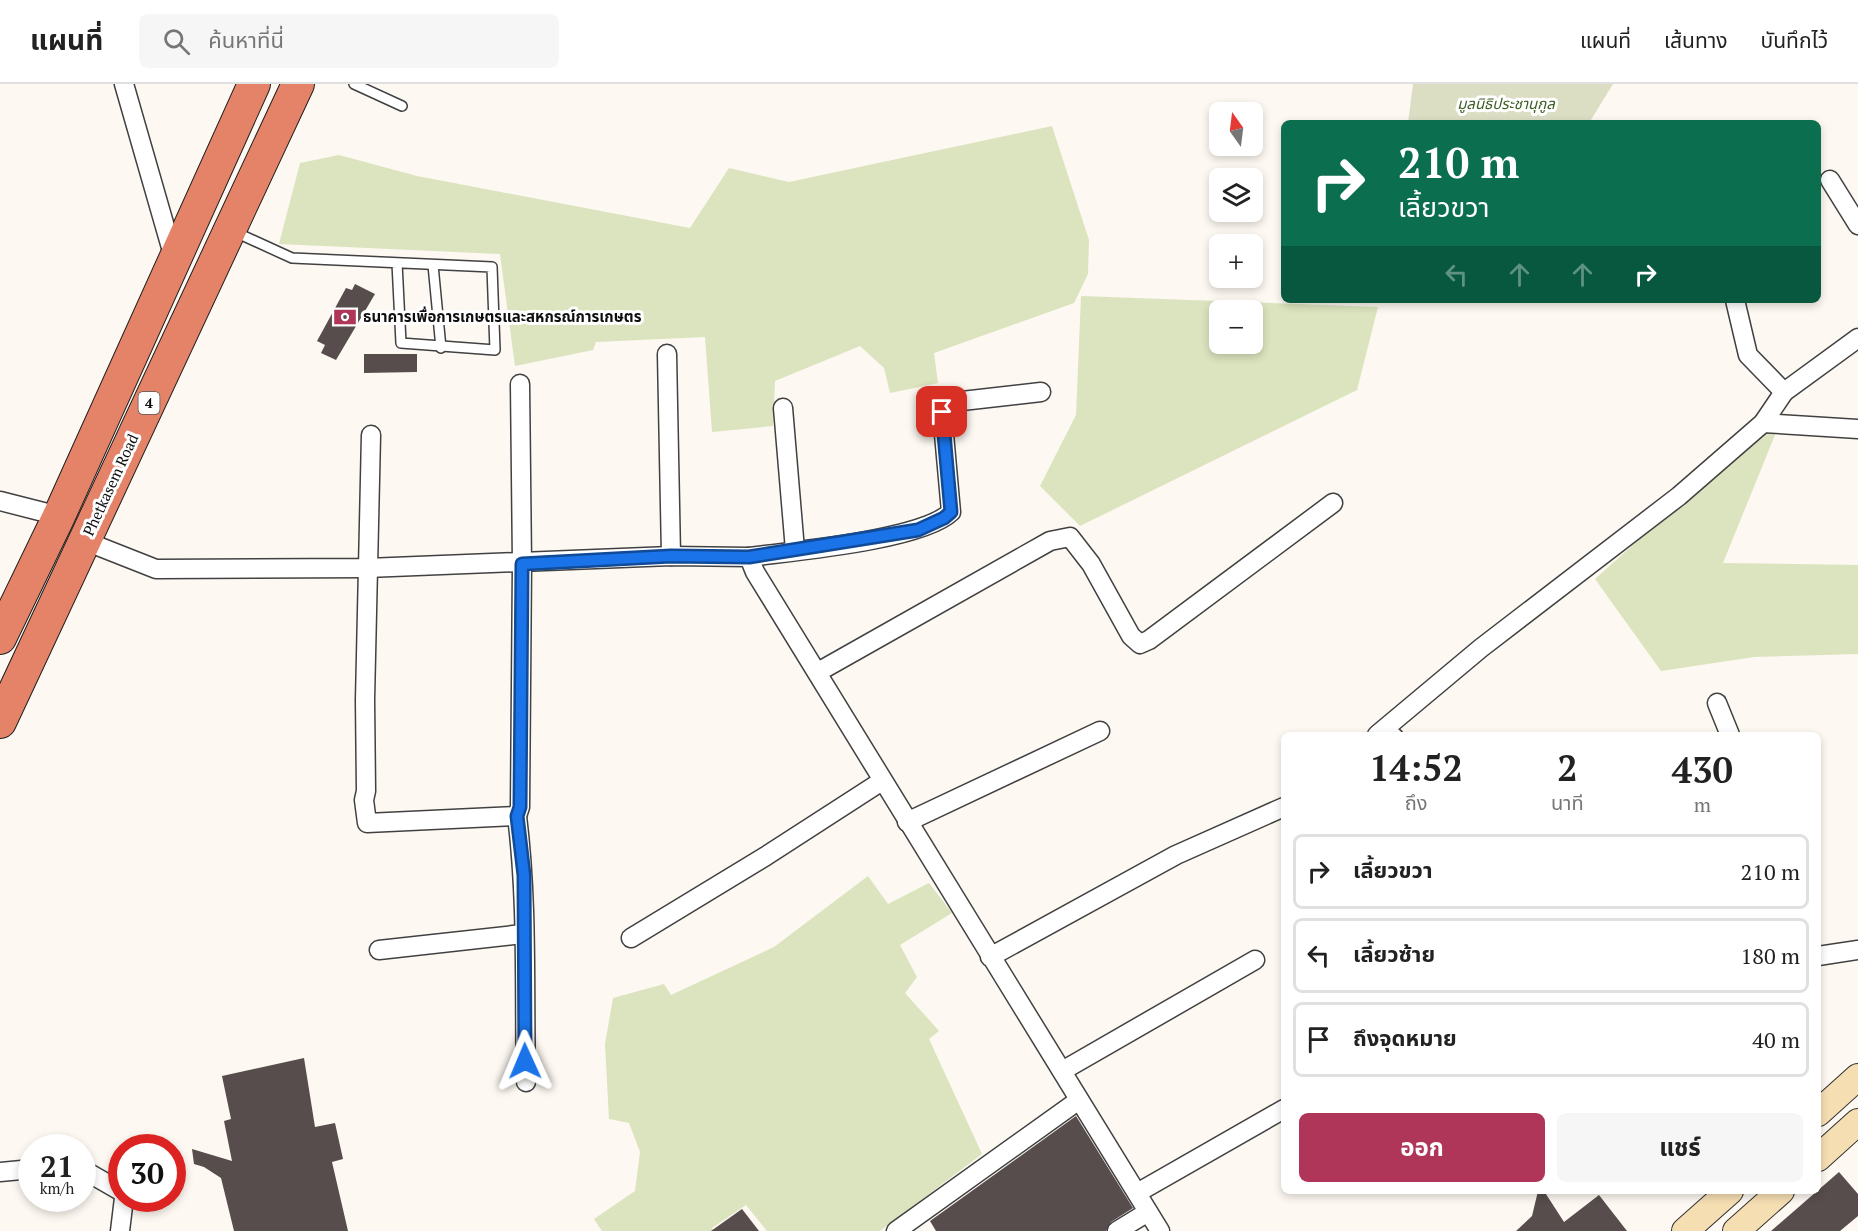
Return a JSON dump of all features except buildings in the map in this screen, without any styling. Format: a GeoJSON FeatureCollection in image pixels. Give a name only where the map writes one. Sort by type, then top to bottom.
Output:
{"type":"FeatureCollection","features":[{"type":"Feature","properties":{"kind":"highway"},"geometry":{"type":"LineString","coordinates":[[0,638],[59,516],[254,84]]}},
{"type":"Feature","properties":{"kind":"highway","name":"Phetkasem Road"},"geometry":{"type":"LineString","coordinates":[[0,722],[298,84]]}},
{"type":"Feature","properties":{"kind":"main road"},"geometry":{"type":"LineString","coordinates":[[1821,1110],[1858,1077]]}},
{"type":"Feature","properties":{"kind":"main road"},"geometry":{"type":"LineString","coordinates":[[1821,1155],[1858,1122]]}},
{"type":"Feature","properties":{"kind":"main road"},"geometry":{"type":"LineString","coordinates":[[1685,1231],[1727,1194]]}},
{"type":"Feature","properties":{"kind":"main road"},"geometry":{"type":"LineString","coordinates":[[1738,1230],[1778,1194]]}},
{"type":"Feature","properties":{"kind":"street"},"geometry":{"type":"LineString","coordinates":[[124,84],[175,260]]}},
{"type":"Feature","properties":{"kind":"street"},"geometry":{"type":"LineString","coordinates":[[1830,180],[1858,225]]}},
{"type":"Feature","properties":{"kind":"street"},"geometry":{"type":"LineString","coordinates":[[1736,303],[1748,355],[1784,392]]}},
{"type":"Feature","properties":{"kind":"street"},"geometry":{"type":"LineString","coordinates":[[1392,732],[1481,648],[1679,496],[1763,423],[1784,392],[1858,338]]}},
{"type":"Feature","properties":{"kind":"street"},"geometry":{"type":"LineString","coordinates":[[667,354],[671,556]]}},
{"type":"Feature","properties":{"kind":"street"},"geometry":{"type":"LineString","coordinates":[[520,384],[522,564],[520,807],[517,816],[524,875],[526,1083]]}},
{"type":"Feature","properties":{"kind":"street"},"geometry":{"type":"LineString","coordinates":[[85,541],[156,569],[367,568],[522,564],[671,556],[749,557],[899,534],[918,530],[944,518],[951,512],[942,412],[962,401],[1041,392]]}},
{"type":"Feature","properties":{"kind":"street"},"geometry":{"type":"LineString","coordinates":[[783,408],[795,550]]}},
{"type":"Feature","properties":{"kind":"street"},"geometry":{"type":"LineString","coordinates":[[1763,423],[1858,429]]}},
{"type":"Feature","properties":{"kind":"street"},"geometry":{"type":"LineString","coordinates":[[371,435],[367,568],[366,791],[364,800],[367,823],[517,816]]}},
{"type":"Feature","properties":{"kind":"street"},"geometry":{"type":"LineString","coordinates":[[0,501],[59,516]]}},
{"type":"Feature","properties":{"kind":"street"},"geometry":{"type":"LineString","coordinates":[[818,672],[1050,542],[1070,537],[1091,564],[1131,636],[1140,644],[1149,640],[1333,503]]}},
{"type":"Feature","properties":{"kind":"street"},"geometry":{"type":"LineString","coordinates":[[749,557],[755,572],[818,672],[907,822],[1160,1231]]}},
{"type":"Feature","properties":{"kind":"street"},"geometry":{"type":"LineString","coordinates":[[1717,703],[1729,732]]}},
{"type":"Feature","properties":{"kind":"street"},"geometry":{"type":"LineString","coordinates":[[907,822],[1100,731]]}},
{"type":"Feature","properties":{"kind":"street"},"geometry":{"type":"LineString","coordinates":[[631,938],[766,856],[882,781]]}},
{"type":"Feature","properties":{"kind":"street"},"geometry":{"type":"LineString","coordinates":[[990,957],[1176,855],[1281,809]]}},
{"type":"Feature","properties":{"kind":"street"},"geometry":{"type":"LineString","coordinates":[[379,950],[523,934]]}},
{"type":"Feature","properties":{"kind":"street"},"geometry":{"type":"LineString","coordinates":[[1821,956],[1858,950]]}},
{"type":"Feature","properties":{"kind":"street"},"geometry":{"type":"LineString","coordinates":[[1062,1071],[1255,960]]}},
{"type":"Feature","properties":{"kind":"street"},"geometry":{"type":"LineString","coordinates":[[896,1231],[1079,1100]]}},
{"type":"Feature","properties":{"kind":"street"},"geometry":{"type":"LineString","coordinates":[[1137,1194],[1281,1111]]}},
{"type":"Feature","properties":{"kind":"street"},"geometry":{"type":"LineString","coordinates":[[0,1172],[18,1170]]}},
{"type":"Feature","properties":{"kind":"street"},"geometry":{"type":"LineString","coordinates":[[120,1231],[122,1212]]}},
{"type":"Feature","properties":{"kind":"street"},"geometry":{"type":"LineString","coordinates":[[1117,1231],[1148,1212]]}},
{"type":"Feature","properties":{"kind":"lane"},"geometry":{"type":"LineString","coordinates":[[354,84],[402,106]]}},
{"type":"Feature","properties":{"kind":"lane"},"geometry":{"type":"LineString","coordinates":[[230,229],[292,258],[492,267],[495,350],[441,348],[401,343],[397,263]]}},
{"type":"Feature","properties":{"kind":"lane"},"geometry":{"type":"LineString","coordinates":[[433,265],[441,348]]}},
{"type":"Feature","properties":{"kind":"green space","name":"มูลนิธิประชานุกูล"},"geometry":{"type":"Polygon","coordinates":[[[1413,84],[1613,84],[1591,120],[1408,120],[1413,84]]]}},
{"type":"Feature","properties":{"kind":"green space"},"geometry":{"type":"Polygon","coordinates":[[[1052,126],[1089,240],[1088,274],[1074,303],[934,353],[938,383],[890,393],[884,368],[860,346],[775,381],[773,426],[712,432],[705,337],[596,342],[593,350],[515,366],[500,254],[279,244],[300,163],[339,155],[417,176],[690,228],[729,168],[789,182],[1052,126]]]}},
{"type":"Feature","properties":{"kind":"green space"},"geometry":{"type":"Polygon","coordinates":[[[1081,296],[1209,301],[1209,354],[1263,354],[1263,303],[1378,307],[1357,390],[1080,526],[1040,486],[1076,415],[1081,296]]]}},
{"type":"Feature","properties":{"kind":"green space"},"geometry":{"type":"Polygon","coordinates":[[[1762,429],[1777,430],[1723,563],[1858,565],[1858,654],[1754,657],[1661,671],[1595,579],[1762,429]]]}},
{"type":"Feature","properties":{"kind":"green space"},"geometry":{"type":"Polygon","coordinates":[[[868,876],[888,904],[929,883],[952,913],[900,945],[917,977],[905,993],[939,1031],[929,1039],[982,1154],[880,1231],[767,1231],[746,1205],[712,1228],[714,1231],[602,1231],[594,1219],[635,1191],[640,1152],[629,1123],[609,1119],[605,1044],[613,998],[664,984],[671,995],[774,947],[868,876]]]}},
{"type":"Feature","properties":{"kind":"place","name":"ธนาคารเพื่อการเกษตรและสหกรณ์การเกษตร"},"geometry":{"type":"Point","coordinates":[345,317]}},
{"type":"Feature","properties":{"kind":"route"},"geometry":{"type":"LineString","coordinates":[[525,1061],[524,875],[517,816],[520,807],[522,564],[671,556],[749,557],[918,530],[944,518],[951,512],[942,412]]}}]}
